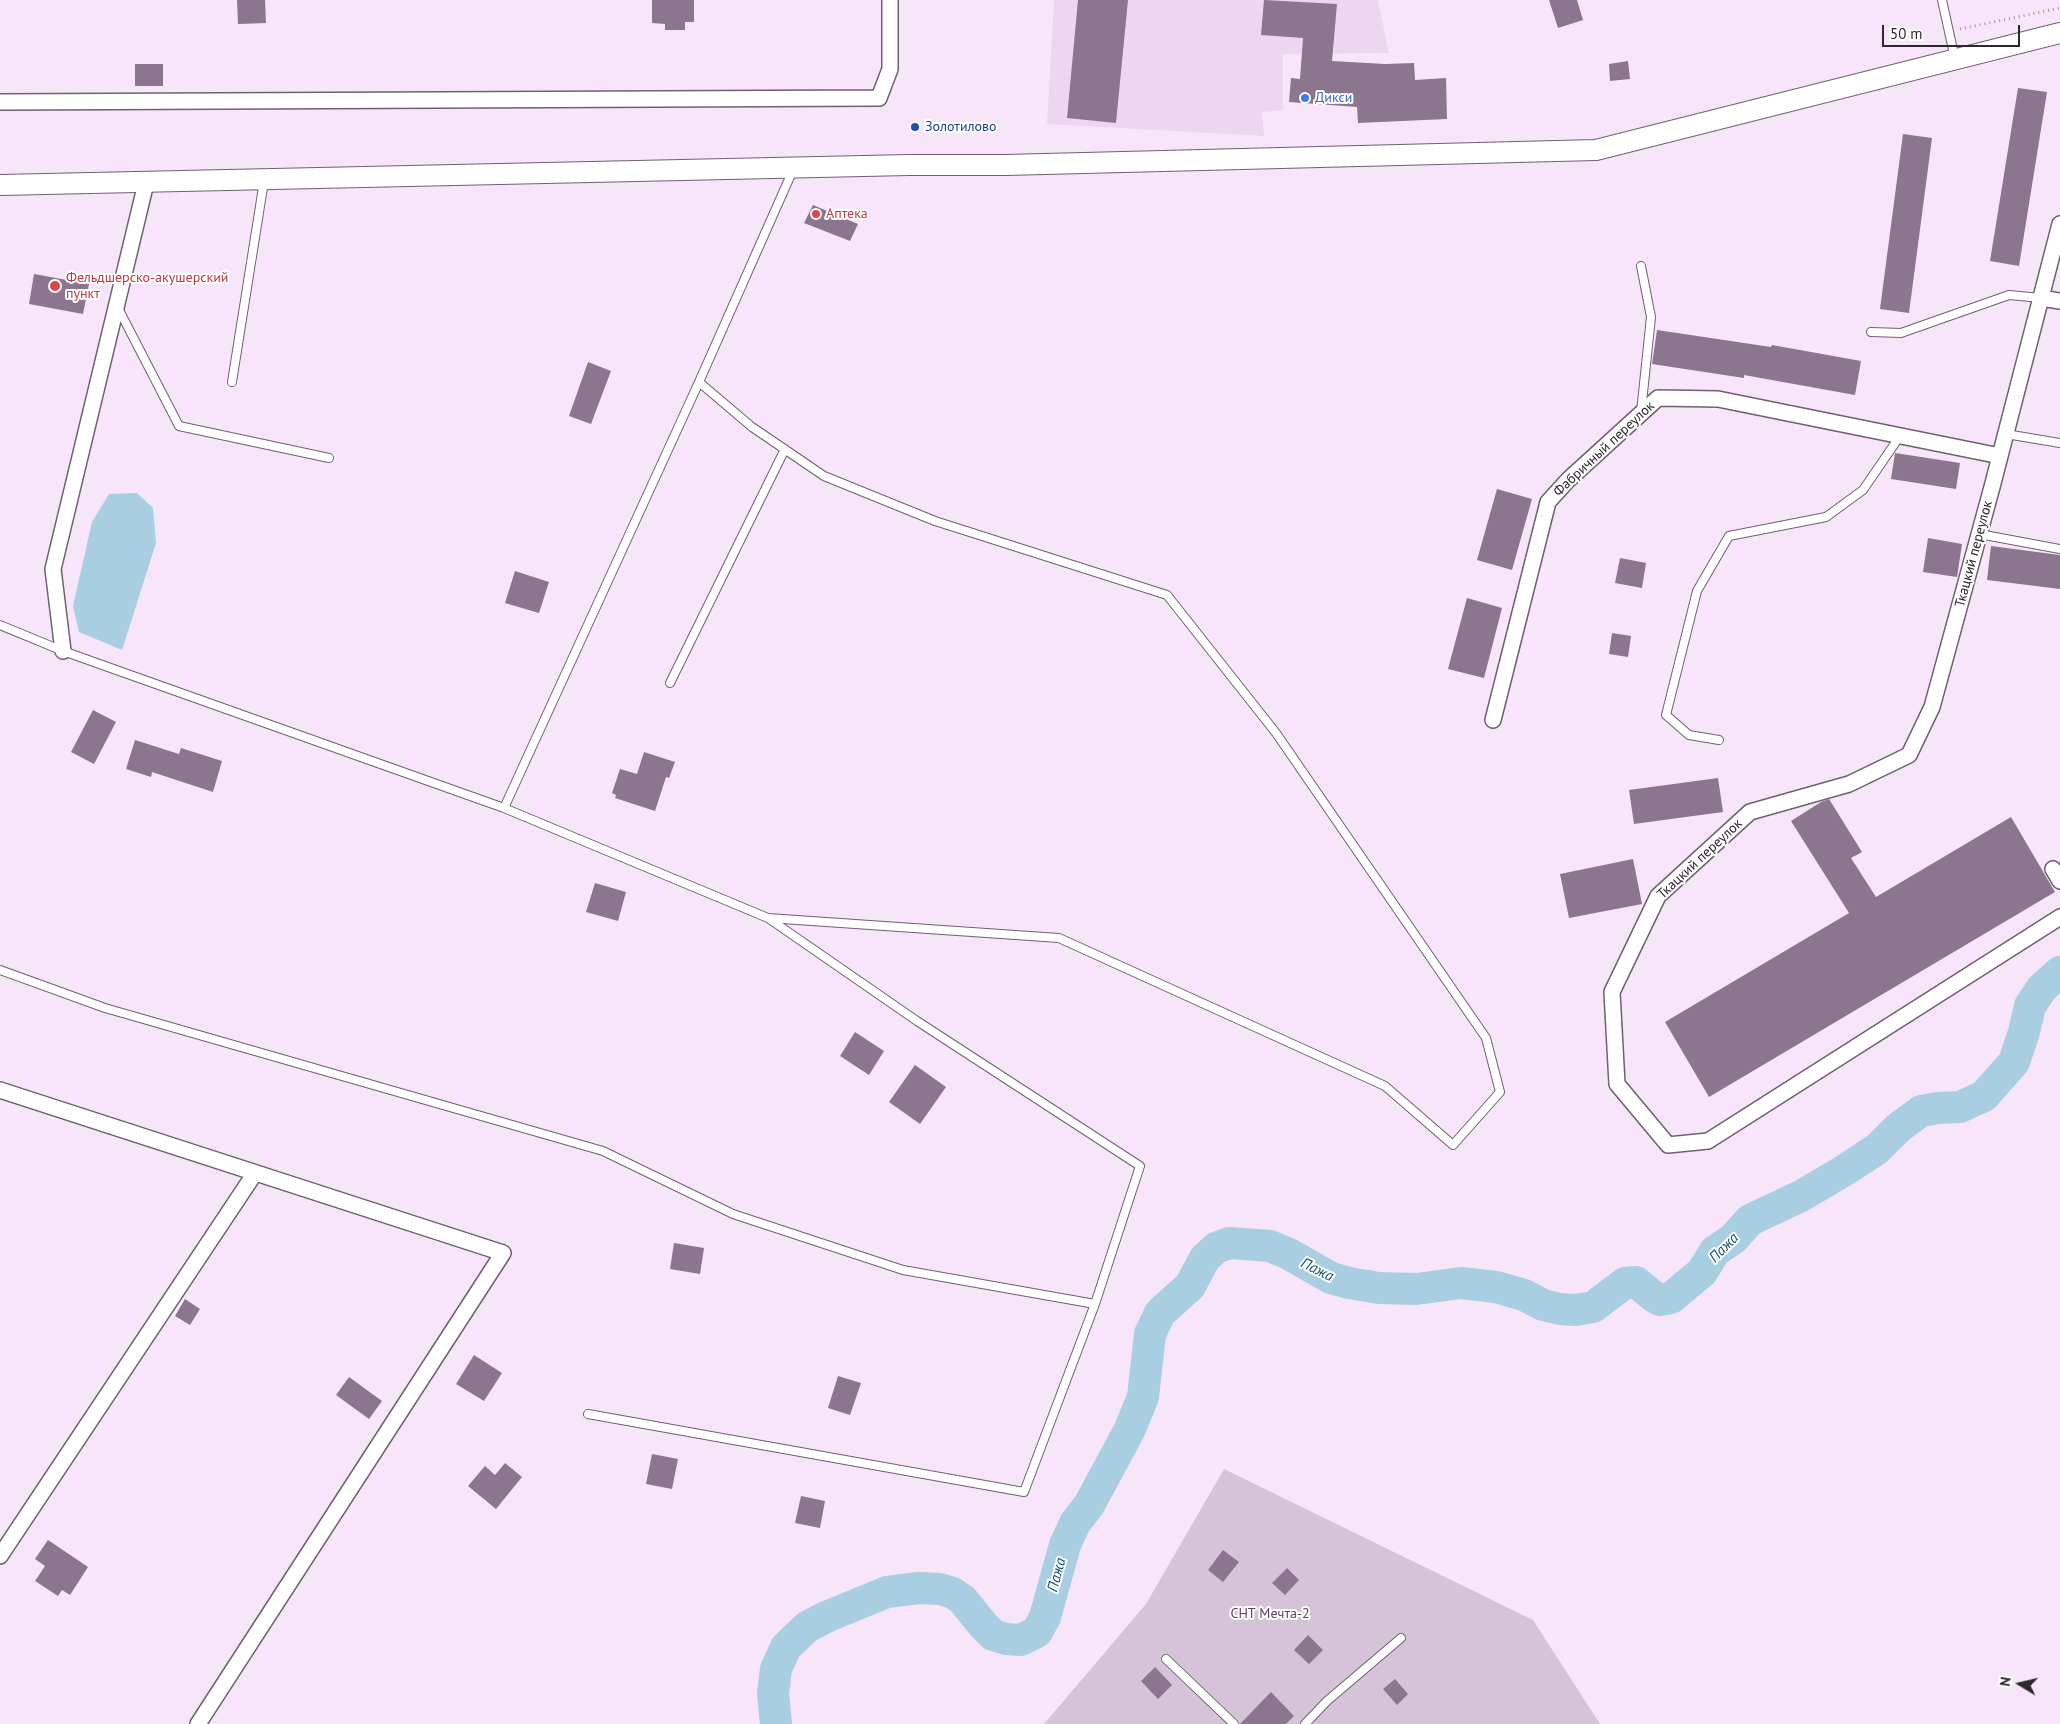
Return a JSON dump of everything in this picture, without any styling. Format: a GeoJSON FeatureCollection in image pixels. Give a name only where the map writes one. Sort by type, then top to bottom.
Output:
{"type":"FeatureCollection","features":[{"type":"Feature","properties":{"kind":"main road"},"geometry":{"type":"LineString","coordinates":[[0,185],[1005,165],[1596,150],[2060,33]]}},
{"type":"Feature","properties":{"kind":"street"},"geometry":{"type":"LineString","coordinates":[[0,102],[879,98],[890,69],[890,0]]}},
{"type":"Feature","properties":{"kind":"street"},"geometry":{"type":"LineString","coordinates":[[63,651],[54,569],[146,183]]}},
{"type":"Feature","properties":{"kind":"street","name":"Ткацкий переулок"},"geometry":{"type":"LineString","coordinates":[[2060,224],[2006,434],[1932,707],[1909,755],[1849,784],[1750,812],[1658,896],[1612,992],[1617,1084],[1668,1145],[1708,1141],[2060,917]]}},
{"type":"Feature","properties":{"kind":"street"},"geometry":{"type":"LineString","coordinates":[[2041,298],[2060,301]]}},
{"type":"Feature","properties":{"kind":"street","name":"Фабричный переулок"},"geometry":{"type":"LineString","coordinates":[[1493,720],[1548,502],[1568,480],[1658,398],[1718,399],[2000,456]]}},
{"type":"Feature","properties":{"kind":"street"},"geometry":{"type":"LineString","coordinates":[[0,1090],[502,1253],[198,1724]]}},
{"type":"Feature","properties":{"kind":"street"},"geometry":{"type":"LineString","coordinates":[[0,1556],[255,1173]]}},
{"type":"Feature","properties":{"kind":"lane"},"geometry":{"type":"LineString","coordinates":[[1942,0],[1955,60]]}},
{"type":"Feature","properties":{"kind":"lane"},"geometry":{"type":"LineString","coordinates":[[504,808],[699,382],[793,168]]}},
{"type":"Feature","properties":{"kind":"lane"},"geometry":{"type":"LineString","coordinates":[[232,382],[265,180]]}},
{"type":"Feature","properties":{"kind":"lane"},"geometry":{"type":"LineString","coordinates":[[1641,266],[1651,317],[1641,414]]}},
{"type":"Feature","properties":{"kind":"lane"},"geometry":{"type":"LineString","coordinates":[[1871,332],[1901,333],[2009,294],[2041,298]]}},
{"type":"Feature","properties":{"kind":"lane"},"geometry":{"type":"LineString","coordinates":[[117,306],[179,426],[329,458]]}},
{"type":"Feature","properties":{"kind":"lane"},"geometry":{"type":"LineString","coordinates":[[699,382],[752,427],[824,476],[935,521],[1167,595],[1276,733],[1486,1038],[1500,1092],[1453,1145],[1385,1086],[1059,938],[768,918]]}},
{"type":"Feature","properties":{"kind":"lane"},"geometry":{"type":"LineString","coordinates":[[2006,434],[2060,443]]}},
{"type":"Feature","properties":{"kind":"lane"},"geometry":{"type":"LineString","coordinates":[[1718,740],[1689,735],[1666,715],[1697,591],[1729,536],[1826,517],[1863,490],[1900,436]]}},
{"type":"Feature","properties":{"kind":"lane"},"geometry":{"type":"LineString","coordinates":[[670,682],[785,449]]}},
{"type":"Feature","properties":{"kind":"lane"},"geometry":{"type":"LineString","coordinates":[[1979,534],[2060,549]]}},
{"type":"Feature","properties":{"kind":"lane"},"geometry":{"type":"LineString","coordinates":[[0,625],[63,651],[504,808],[768,918],[917,1021],[1140,1166],[1094,1304],[1024,1492],[588,1414]]}},
{"type":"Feature","properties":{"kind":"lane"},"geometry":{"type":"LineString","coordinates":[[0,970],[105,1008],[603,1151],[733,1214],[903,1270],[1094,1304]]}},
{"type":"Feature","properties":{"kind":"lane"},"geometry":{"type":"LineString","coordinates":[[1305,1724],[1327,1701],[1401,1638]]}},
{"type":"Feature","properties":{"kind":"lane"},"geometry":{"type":"LineString","coordinates":[[1166,1658],[1234,1724]]}},
{"type":"Feature","properties":{"kind":"path"},"geometry":{"type":"LineString","coordinates":[[1948,31],[2060,8]]}},
{"type":"Feature","properties":{"kind":"shaded area"},"geometry":{"type":"Polygon","coordinates":[[[1054,0],[1378,0],[1389,53],[1283,54],[1283,110],[1262,112],[1264,136],[1047,124],[1054,0]]]}},
{"type":"Feature","properties":{"kind":"green space","name":"СНТ Мечта-2"},"geometry":{"type":"Polygon","coordinates":[[[1224,1469],[1533,1620],[1600,1724],[1044,1724],[1146,1604],[1224,1469]]]}},
{"type":"Feature","properties":{"kind":"water"},"geometry":{"type":"Polygon","coordinates":[[[137,493],[153,508],[156,543],[122,650],[79,632],[73,606],[92,522],[109,494],[137,493]]]}},
{"type":"Feature","properties":{"kind":"building"},"geometry":{"type":"Polygon","coordinates":[[[237,0],[265,0],[266,23],[238,24],[237,0]]]}},
{"type":"Feature","properties":{"kind":"building"},"geometry":{"type":"Polygon","coordinates":[[[652,0],[694,0],[694,22],[685,22],[685,30],[665,30],[665,24],[652,23],[652,0]]]}},
{"type":"Feature","properties":{"kind":"building"},"geometry":{"type":"Polygon","coordinates":[[[1078,0],[1128,0],[1116,123],[1067,118],[1078,0]]]}},
{"type":"Feature","properties":{"kind":"building"},"geometry":{"type":"Polygon","coordinates":[[[1264,0],[1337,4],[1332,61],[1385,64],[1414,63],[1415,80],[1446,78],[1447,119],[1358,123],[1357,107],[1289,102],[1291,78],[1300,79],[1303,38],[1261,35],[1264,0]]]}},
{"type":"Feature","properties":{"kind":"building"},"geometry":{"type":"Polygon","coordinates":[[[1549,0],[1577,0],[1583,20],[1558,28],[1549,0]]]}},
{"type":"Feature","properties":{"kind":"building"},"geometry":{"type":"Polygon","coordinates":[[[1628,61],[1630,79],[1610,81],[1609,64],[1628,61]]]}},
{"type":"Feature","properties":{"kind":"building"},"geometry":{"type":"Polygon","coordinates":[[[135,64],[163,64],[163,86],[135,86],[135,64]]]}},
{"type":"Feature","properties":{"kind":"building"},"geometry":{"type":"Polygon","coordinates":[[[2018,88],[2047,92],[2019,266],[1990,261],[2018,88]]]}},
{"type":"Feature","properties":{"kind":"building"},"geometry":{"type":"Polygon","coordinates":[[[1903,134],[1932,138],[1909,313],[1880,309],[1903,134]]]}},
{"type":"Feature","properties":{"kind":"building"},"geometry":{"type":"Polygon","coordinates":[[[813,205],[858,224],[850,241],[804,223],[813,205]]]}},
{"type":"Feature","properties":{"kind":"building"},"geometry":{"type":"Polygon","coordinates":[[[34,274],[89,284],[83,314],[29,304],[34,274]]]}},
{"type":"Feature","properties":{"kind":"building"},"geometry":{"type":"Polygon","coordinates":[[[1657,330],[1771,347],[1772,345],[1861,361],[1855,395],[1744,375],[1744,378],[1652,364],[1657,330]]]}},
{"type":"Feature","properties":{"kind":"building"},"geometry":{"type":"Polygon","coordinates":[[[588,362],[611,371],[591,424],[569,416],[588,362]]]}},
{"type":"Feature","properties":{"kind":"building"},"geometry":{"type":"Polygon","coordinates":[[[1895,453],[1960,463],[1956,489],[1891,479],[1895,453]]]}},
{"type":"Feature","properties":{"kind":"building"},"geometry":{"type":"Polygon","coordinates":[[[1497,489],[1532,499],[1512,570],[1477,560],[1497,489]]]}},
{"type":"Feature","properties":{"kind":"building"},"geometry":{"type":"Polygon","coordinates":[[[1928,538],[1962,544],[1957,577],[1923,572],[1928,538]]]}},
{"type":"Feature","properties":{"kind":"building"},"geometry":{"type":"Polygon","coordinates":[[[1991,546],[2060,555],[2060,589],[1987,580],[1991,546]]]}},
{"type":"Feature","properties":{"kind":"building"},"geometry":{"type":"Polygon","coordinates":[[[1620,558],[1646,563],[1642,588],[1615,583],[1620,558]]]}},
{"type":"Feature","properties":{"kind":"building"},"geometry":{"type":"Polygon","coordinates":[[[515,571],[549,582],[539,613],[505,603],[515,571]]]}},
{"type":"Feature","properties":{"kind":"building"},"geometry":{"type":"Polygon","coordinates":[[[1467,598],[1502,608],[1484,678],[1448,669],[1467,598]]]}},
{"type":"Feature","properties":{"kind":"building"},"geometry":{"type":"Polygon","coordinates":[[[1612,633],[1631,636],[1628,657],[1609,654],[1612,633]]]}},
{"type":"Feature","properties":{"kind":"building"},"geometry":{"type":"Polygon","coordinates":[[[93,710],[116,722],[94,764],[71,752],[93,710]]]}},
{"type":"Feature","properties":{"kind":"building"},"geometry":{"type":"Polygon","coordinates":[[[135,740],[179,754],[181,748],[222,761],[213,792],[152,772],[151,777],[126,769],[135,740]]]}},
{"type":"Feature","properties":{"kind":"building"},"geometry":{"type":"Polygon","coordinates":[[[644,752],[675,762],[669,778],[666,777],[655,811],[615,798],[616,795],[612,793],[620,769],[637,774],[644,752]]]}},
{"type":"Feature","properties":{"kind":"building"},"geometry":{"type":"Polygon","coordinates":[[[1718,778],[1723,812],[1634,824],[1629,790],[1718,778]]]}},
{"type":"Feature","properties":{"kind":"building"},"geometry":{"type":"Polygon","coordinates":[[[1829,799],[1862,852],[1851,858],[1876,897],[2011,817],[2055,892],[1709,1097],[1665,1022],[1849,913],[1791,821],[1829,799]]]}},
{"type":"Feature","properties":{"kind":"building"},"geometry":{"type":"Polygon","coordinates":[[[1633,859],[1642,904],[1569,918],[1560,874],[1633,859]]]}},
{"type":"Feature","properties":{"kind":"building"},"geometry":{"type":"Polygon","coordinates":[[[595,883],[626,892],[618,921],[586,912],[595,883]]]}},
{"type":"Feature","properties":{"kind":"building"},"geometry":{"type":"Polygon","coordinates":[[[855,1032],[884,1051],[869,1075],[840,1056],[855,1032]]]}},
{"type":"Feature","properties":{"kind":"building"},"geometry":{"type":"Polygon","coordinates":[[[915,1065],[946,1087],[920,1124],[889,1102],[915,1065]]]}},
{"type":"Feature","properties":{"kind":"building"},"geometry":{"type":"Polygon","coordinates":[[[674,1243],[704,1248],[700,1274],[670,1269],[674,1243]]]}},
{"type":"Feature","properties":{"kind":"building"},"geometry":{"type":"Polygon","coordinates":[[[185,1299],[200,1309],[190,1325],[175,1316],[185,1299]]]}},
{"type":"Feature","properties":{"kind":"building"},"geometry":{"type":"Polygon","coordinates":[[[474,1355],[502,1373],[484,1401],[456,1384],[474,1355]]]}},
{"type":"Feature","properties":{"kind":"building"},"geometry":{"type":"Polygon","coordinates":[[[838,1376],[861,1383],[850,1415],[828,1408],[838,1376]]]}},
{"type":"Feature","properties":{"kind":"building"},"geometry":{"type":"Polygon","coordinates":[[[349,1377],[382,1401],[369,1419],[336,1395],[349,1377]]]}},
{"type":"Feature","properties":{"kind":"building"},"geometry":{"type":"Polygon","coordinates":[[[652,1454],[678,1459],[672,1489],[646,1484],[652,1454]]]}},
{"type":"Feature","properties":{"kind":"building"},"geometry":{"type":"Polygon","coordinates":[[[505,1463],[522,1477],[496,1509],[468,1486],[485,1466],[495,1475],[505,1463]]]}},
{"type":"Feature","properties":{"kind":"building"},"geometry":{"type":"Polygon","coordinates":[[[801,1496],[825,1501],[820,1528],[795,1523],[801,1496]]]}},
{"type":"Feature","properties":{"kind":"building"},"geometry":{"type":"Polygon","coordinates":[[[48,1540],[88,1567],[70,1595],[62,1590],[58,1596],[35,1581],[45,1566],[35,1559],[48,1540]]]}},
{"type":"Feature","properties":{"kind":"building"},"geometry":{"type":"Polygon","coordinates":[[[1223,1550],[1239,1562],[1223,1582],[1208,1570],[1223,1550]]]}},
{"type":"Feature","properties":{"kind":"building"},"geometry":{"type":"Polygon","coordinates":[[[1287,1568],[1299,1580],[1285,1595],[1272,1583],[1287,1568]]]}},
{"type":"Feature","properties":{"kind":"building"},"geometry":{"type":"Polygon","coordinates":[[[1308,1635],[1323,1650],[1309,1664],[1294,1650],[1308,1635]]]}},
{"type":"Feature","properties":{"kind":"building"},"geometry":{"type":"Polygon","coordinates":[[[1155,1667],[1172,1685],[1158,1699],[1141,1681],[1155,1667]]]}},
{"type":"Feature","properties":{"kind":"building"},"geometry":{"type":"Polygon","coordinates":[[[1395,1679],[1408,1694],[1397,1705],[1383,1689],[1395,1679]]]}},
{"type":"Feature","properties":{"kind":"building"},"geometry":{"type":"Polygon","coordinates":[[[1271,1692],[1294,1716],[1286,1724],[1240,1724],[1271,1692]]]}},
{"type":"Feature","properties":{"kind":"waterway","name":"Пажа"},"geometry":{"type":"LineString","coordinates":[[776,1724],[773,1693],[776,1669],[786,1647],[807,1627],[826,1617],[887,1592],[919,1588],[940,1589],[953,1593],[963,1600],[993,1635],[1006,1639],[1021,1640],[1037,1632],[1045,1617],[1065,1545],[1075,1523],[1089,1505],[1129,1431],[1143,1397],[1150,1334],[1160,1313],[1190,1286],[1205,1258],[1216,1248],[1229,1243],[1270,1246],[1289,1254],[1331,1278],[1349,1283],[1379,1288],[1416,1289],[1461,1283],[1496,1287],[1524,1295],[1543,1305],[1560,1309],[1575,1310],[1593,1307],[1625,1283],[1636,1282],[1660,1300],[1671,1298],[1702,1272],[1715,1251],[1733,1239],[1750,1220],[1801,1196],[1845,1170],[1877,1149],[1898,1128],[1921,1111],[1960,1107],[1984,1096],[2014,1062],[2030,1006],[2042,988],[2060,972]]}},
{"type":"Feature","properties":{"kind":"place","name":"Дикси"},"geometry":{"type":"Point","coordinates":[1305,98]}},
{"type":"Feature","properties":{"kind":"place","name":"Золотилово"},"geometry":{"type":"Point","coordinates":[915,127]}},
{"type":"Feature","properties":{"kind":"place","name":"Аптека"},"geometry":{"type":"Point","coordinates":[816,214]}},
{"type":"Feature","properties":{"kind":"place","name":"Фельдшерско-акушерский пункт"},"geometry":{"type":"Point","coordinates":[55,286]}}]}
